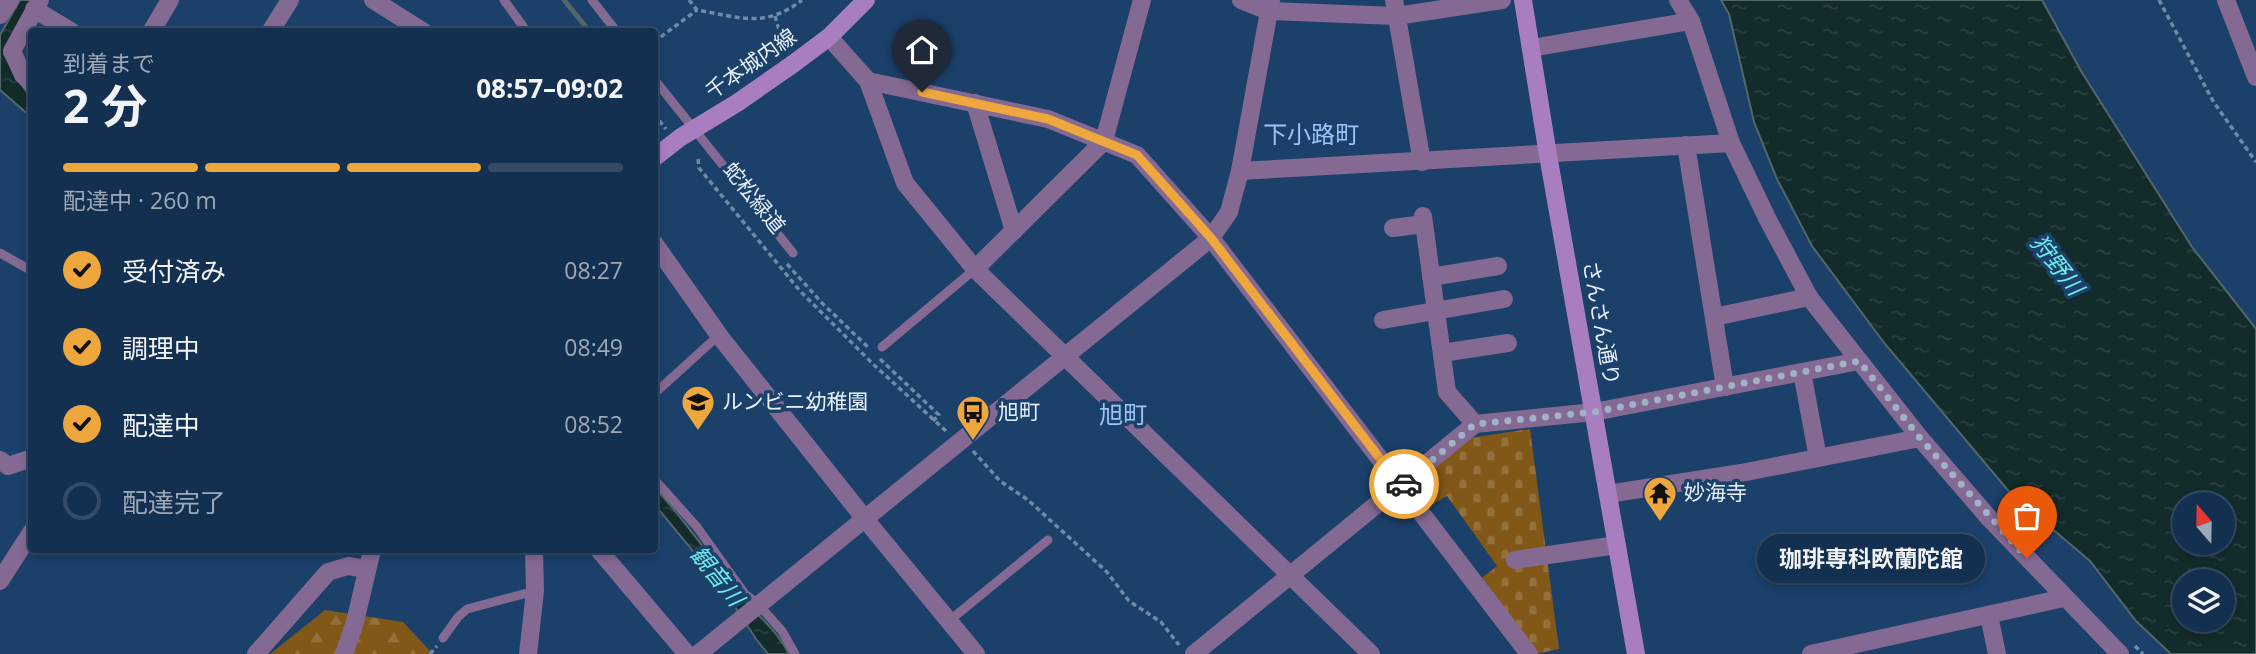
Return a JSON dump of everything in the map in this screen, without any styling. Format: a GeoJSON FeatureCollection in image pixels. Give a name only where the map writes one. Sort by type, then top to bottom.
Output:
{"type":"FeatureCollection","features":[{"type":"Feature","properties":{"kind":"main road","name":"千本城内線"},"geometry":{"type":"LineString","coordinates":[[658,155],[829,37],[866,0]]}},
{"type":"Feature","properties":{"kind":"main road","name":"さんさん通り"},"geometry":{"type":"LineString","coordinates":[[1523,0],[1636,654]]}},
{"type":"Feature","properties":{"kind":"street"},"geometry":{"type":"LineString","coordinates":[[0,15],[10,0]]}},
{"type":"Feature","properties":{"kind":"street"},"geometry":{"type":"LineString","coordinates":[[153,28],[170,0]]}},
{"type":"Feature","properties":{"kind":"street"},"geometry":{"type":"LineString","coordinates":[[272,28],[290,0]]}},
{"type":"Feature","properties":{"kind":"street"},"geometry":{"type":"LineString","coordinates":[[373,0],[418,28]]}},
{"type":"Feature","properties":{"kind":"street"},"geometry":{"type":"LineString","coordinates":[[975,269],[1104,141],[1142,0]]}},
{"type":"Feature","properties":{"kind":"street"},"geometry":{"type":"LineString","coordinates":[[1241,0],[1270,6],[1395,8],[1502,0]]}},
{"type":"Feature","properties":{"kind":"street"},"geometry":{"type":"LineString","coordinates":[[1678,0],[1691,21],[1731,143],[1766,218],[1809,298],[1920,438],[1989,518],[2064,598],[2127,649]]}},
{"type":"Feature","properties":{"kind":"street"},"geometry":{"type":"LineString","coordinates":[[2226,0],[2256,78]]}},
{"type":"Feature","properties":{"kind":"street"},"geometry":{"type":"LineString","coordinates":[[28,80],[6,50],[37,5],[67,28]]}},
{"type":"Feature","properties":{"kind":"street"},"geometry":{"type":"LineString","coordinates":[[698,654],[1211,238],[1229,212],[1240,171],[1270,6]]}},
{"type":"Feature","properties":{"kind":"street"},"geometry":{"type":"LineString","coordinates":[[1395,8],[1422,162]]}},
{"type":"Feature","properties":{"kind":"street"},"geometry":{"type":"LineString","coordinates":[[1531,48],[1691,21]]}},
{"type":"Feature","properties":{"kind":"street"},"geometry":{"type":"LineString","coordinates":[[829,37],[868,81],[905,183],[975,269],[1371,654]]}},
{"type":"Feature","properties":{"kind":"street"},"geometry":{"type":"LineString","coordinates":[[868,81],[1048,119],[1137,155],[1211,238],[1530,654]]}},
{"type":"Feature","properties":{"kind":"street"},"geometry":{"type":"LineString","coordinates":[[975,103],[1014,231]]}},
{"type":"Feature","properties":{"kind":"street"},"geometry":{"type":"LineString","coordinates":[[1240,171],[1731,143]]}},
{"type":"Feature","properties":{"kind":"street"},"geometry":{"type":"LineString","coordinates":[[1686,145],[1725,387]]}},
{"type":"Feature","properties":{"kind":"street"},"geometry":{"type":"LineString","coordinates":[[1393,228],[1423,220],[1447,393],[1475,424]]}},
{"type":"Feature","properties":{"kind":"street"},"geometry":{"type":"LineString","coordinates":[[658,249],[719,335],[976,654]]}},
{"type":"Feature","properties":{"kind":"street"},"geometry":{"type":"LineString","coordinates":[[1432,277],[1498,266]]}},
{"type":"Feature","properties":{"kind":"street"},"geometry":{"type":"LineString","coordinates":[[1714,317],[1809,298]]}},
{"type":"Feature","properties":{"kind":"street"},"geometry":{"type":"LineString","coordinates":[[1383,320],[1504,299]]}},
{"type":"Feature","properties":{"kind":"street"},"geometry":{"type":"LineString","coordinates":[[1442,353],[1508,342]]}},
{"type":"Feature","properties":{"kind":"street"},"geometry":{"type":"LineString","coordinates":[[1189,652],[1292,575],[1475,424],[1594,412],[1859,361]]}},
{"type":"Feature","properties":{"kind":"street"},"geometry":{"type":"LineString","coordinates":[[1802,372],[1818,458]]}},
{"type":"Feature","properties":{"kind":"street"},"geometry":{"type":"LineString","coordinates":[[1608,494],[1920,438]]}},
{"type":"Feature","properties":{"kind":"street"},"geometry":{"type":"LineString","coordinates":[[0,460],[8,466],[28,459]]}},
{"type":"Feature","properties":{"kind":"street"},"geometry":{"type":"LineString","coordinates":[[0,581],[28,536]]}},
{"type":"Feature","properties":{"kind":"street"},"geometry":{"type":"LineString","coordinates":[[1515,560],[1616,545]]}},
{"type":"Feature","properties":{"kind":"street"},"geometry":{"type":"LineString","coordinates":[[344,654],[355,622],[371,553]]}},
{"type":"Feature","properties":{"kind":"street"},"geometry":{"type":"LineString","coordinates":[[528,654],[534,591],[534,553]]}},
{"type":"Feature","properties":{"kind":"street"},"geometry":{"type":"LineString","coordinates":[[602,553],[687,654]]}},
{"type":"Feature","properties":{"kind":"street"},"geometry":{"type":"LineString","coordinates":[[256,654],[328,572],[348,566],[367,569]]}},
{"type":"Feature","properties":{"kind":"street"},"geometry":{"type":"LineString","coordinates":[[1811,654],[2064,598]]}},
{"type":"Feature","properties":{"kind":"street"},"geometry":{"type":"LineString","coordinates":[[1989,615],[1997,654]]}},
{"type":"Feature","properties":{"kind":"lane"},"geometry":{"type":"LineString","coordinates":[[504,0],[524,28]]}},
{"type":"Feature","properties":{"kind":"lane"},"geometry":{"type":"LineString","coordinates":[[592,0],[614,28]]}},
{"type":"Feature","properties":{"kind":"lane"},"geometry":{"type":"LineString","coordinates":[[658,84],[793,253]]}},
{"type":"Feature","properties":{"kind":"lane"},"geometry":{"type":"LineString","coordinates":[[0,253],[28,269]]}},
{"type":"Feature","properties":{"kind":"lane"},"geometry":{"type":"LineString","coordinates":[[882,347],[975,269]]}},
{"type":"Feature","properties":{"kind":"lane"},"geometry":{"type":"LineString","coordinates":[[658,390],[719,335]]}},
{"type":"Feature","properties":{"kind":"lane"},"geometry":{"type":"LineString","coordinates":[[658,483],[697,527],[746,594],[782,631],[795,654]]}},
{"type":"Feature","properties":{"kind":"lane"},"geometry":{"type":"LineString","coordinates":[[949,621],[1048,540]]}},
{"type":"Feature","properties":{"kind":"lane"},"geometry":{"type":"LineString","coordinates":[[443,638],[467,609],[534,591]]}},
{"type":"Feature","properties":{"kind":"path"},"geometry":{"type":"LineString","coordinates":[[688,0],[696,10],[760,20],[775,16],[802,0]]}},
{"type":"Feature","properties":{"kind":"path"},"geometry":{"type":"LineString","coordinates":[[2159,0],[2213,101],[2256,162]]}},
{"type":"Feature","properties":{"kind":"path"},"geometry":{"type":"LineString","coordinates":[[658,39],[696,10]]}},
{"type":"Feature","properties":{"kind":"path"},"geometry":{"type":"LineString","coordinates":[[775,16],[783,44]]}},
{"type":"Feature","properties":{"kind":"path"},"geometry":{"type":"LineString","coordinates":[[658,119],[668,131]]}},
{"type":"Feature","properties":{"kind":"path","name":"蛇松緑道"},"geometry":{"type":"LineString","coordinates":[[705,162],[698,159],[699,168],[789,278],[874,365],[951,435]]}},
{"type":"Feature","properties":{"kind":"path","name":"蛇松緑道"},"geometry":{"type":"LineString","coordinates":[[787,264],[822,303],[939,415],[933,421]]}},
{"type":"Feature","properties":{"kind":"path"},"geometry":{"type":"LineString","coordinates":[[874,365],[880,359]]}},
{"type":"Feature","properties":{"kind":"path"},"geometry":{"type":"LineString","coordinates":[[970,448],[1000,481],[1028,500],[1106,571],[1129,601],[1161,622],[1189,652]]}},
{"type":"Feature","properties":{"kind":"path"},"geometry":{"type":"LineString","coordinates":[[2127,649],[2143,654]]}},
{"type":"Feature","properties":{"kind":"green space"},"geometry":{"type":"Polygon","coordinates":[[[1530,429],[1559,649],[1536,654],[1478,581],[1497,566],[1447,496],[1424,509],[1404,487],[1469,438],[1530,429]]]}},
{"type":"Feature","properties":{"kind":"green space"},"geometry":{"type":"Polygon","coordinates":[[[325,610],[403,622],[433,654],[270,654],[325,610]]]}},
{"type":"Feature","properties":{"kind":"water"},"geometry":{"type":"Polygon","coordinates":[[[20,0],[32,0],[4,54],[28,93],[28,114],[0,90],[0,35],[20,0]]]}},
{"type":"Feature","properties":{"kind":"water","name":"狩野川"},"geometry":{"type":"Polygon","coordinates":[[[1721,0],[2042,0],[2081,71],[2192,247],[2256,329],[2256,654],[2171,654],[2136,621],[2090,561],[2011,494],[1885,344],[1812,246],[1777,179],[1754,122],[1729,14],[1721,0]]]}},
{"type":"Feature","properties":{"kind":"water","name":"観音川"},"geometry":{"type":"Polygon","coordinates":[[[658,492],[774,632],[789,654],[768,654],[721,585],[658,509],[658,492]]]}},
{"type":"Feature","properties":{"kind":"waterway"},"geometry":{"type":"LineString","coordinates":[[564,0],[587,28]]}},
{"type":"Feature","properties":{"kind":"way so far"},"geometry":{"type":"LineString","coordinates":[[1404,484],[1475,424],[1594,412],[1859,361],[1920,438],[2027,558]]}},
{"type":"Feature","properties":{"kind":"place","name":"ルンビニ幼稚園"},"geometry":{"type":"Point","coordinates":[698,432]}},
{"type":"Feature","properties":{"kind":"place","name":"旭町"},"geometry":{"type":"Point","coordinates":[973,442]}},
{"type":"Feature","properties":{"kind":"place","name":"妙海寺"},"geometry":{"type":"Point","coordinates":[1660,523]}},
{"type":"Feature","properties":{"kind":"place","name":"珈琲専科欧蘭陀館"},"geometry":{"type":"Point","coordinates":[2027,558]}},
{"type":"Feature","properties":{"kind":"district","name":"下小路町"},"geometry":{"type":"Point","coordinates":[1311,135]}},
{"type":"Feature","properties":{"kind":"district","name":"旭町"},"geometry":{"type":"Point","coordinates":[1123,415]}},
{"type":"Feature","properties":{"kind":"route"},"geometry":{"type":"LineString","coordinates":[[922,92],[1048,119],[1137,155],[1211,238],[1401,486],[1404,484]]}}]}
